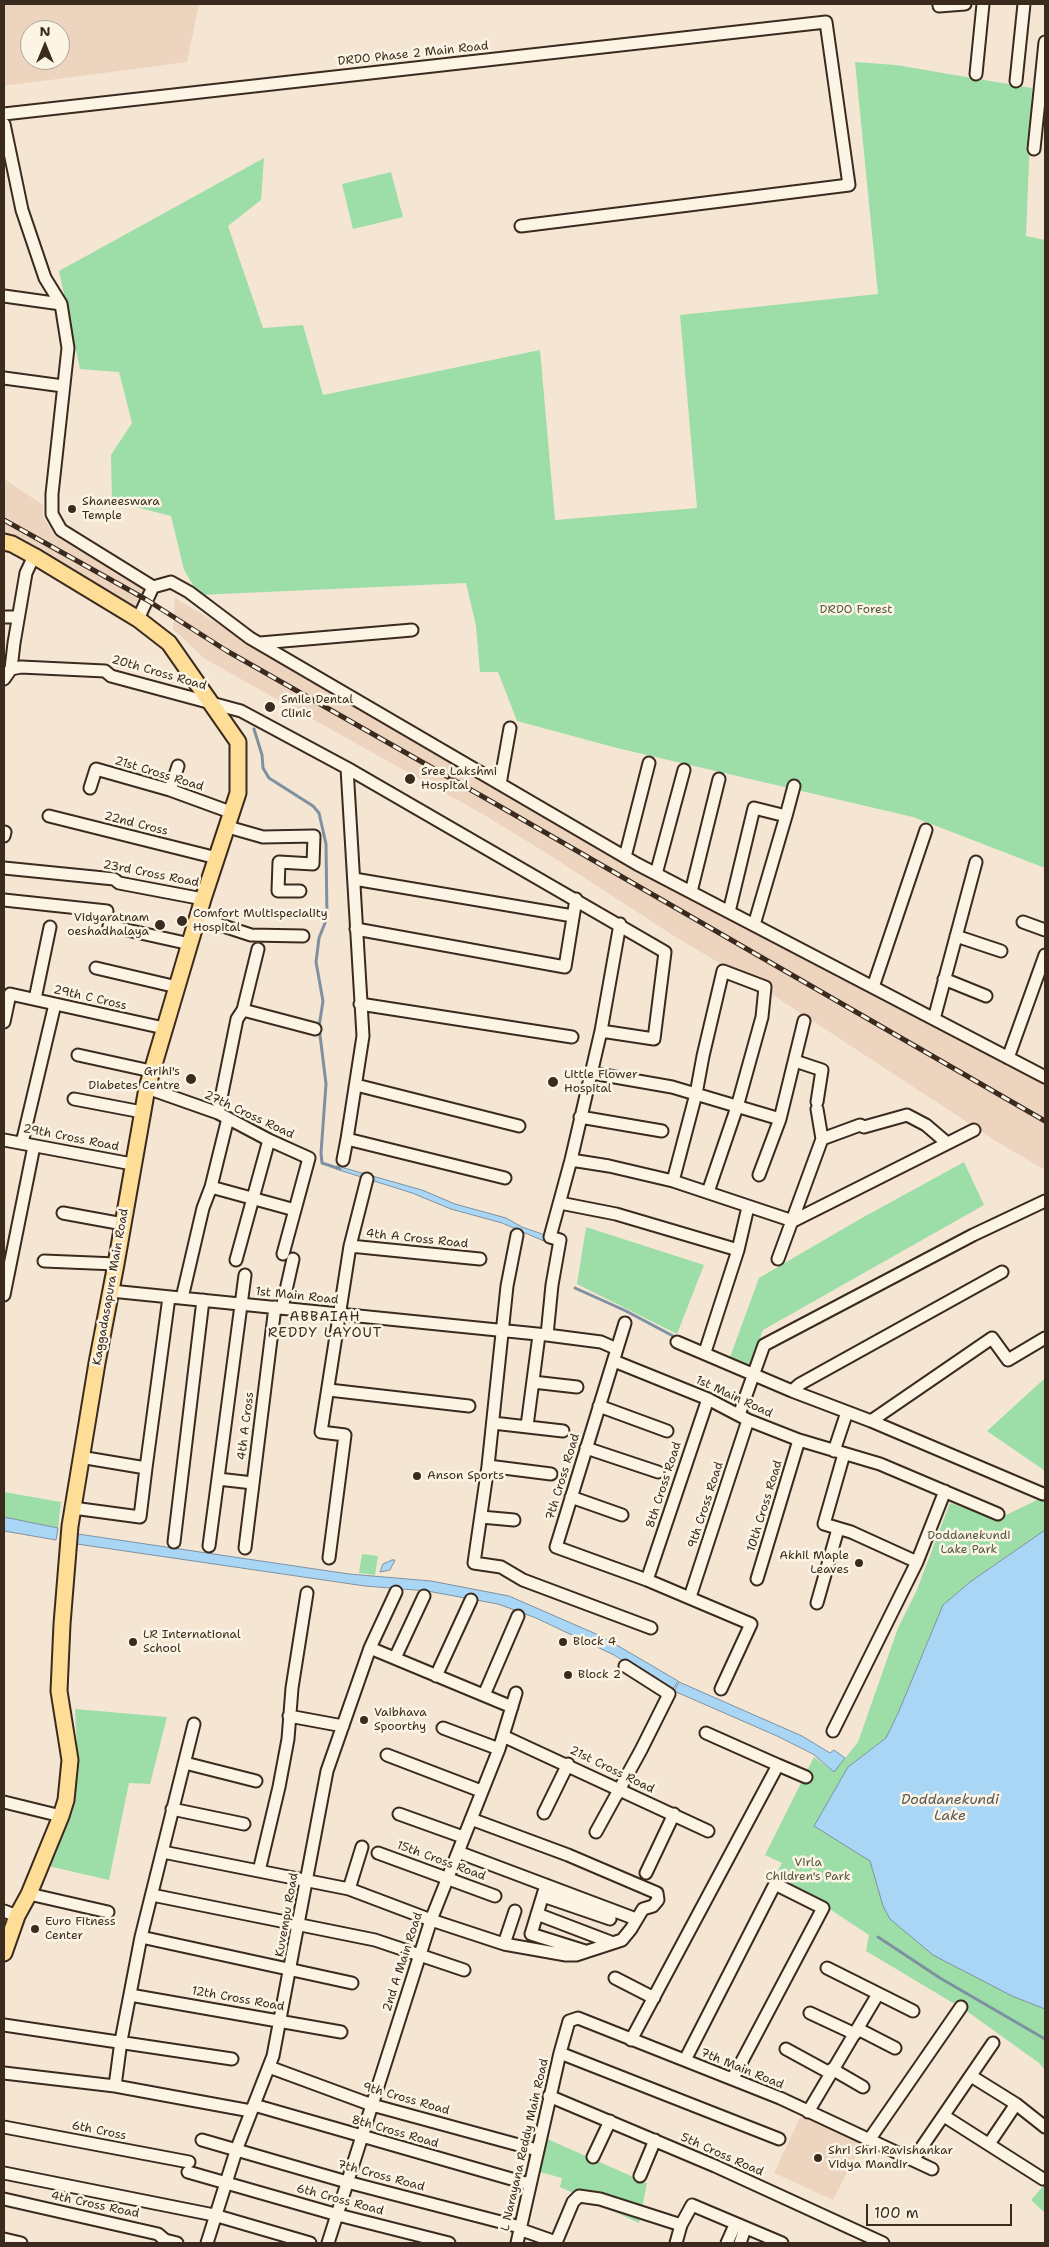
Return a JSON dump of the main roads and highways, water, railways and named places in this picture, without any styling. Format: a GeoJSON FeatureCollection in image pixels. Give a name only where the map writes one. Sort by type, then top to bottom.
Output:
{"type":"FeatureCollection","features":[{"type":"Feature","properties":{"kind":"main road","name":"Kaggadasapura Main Road"},"geometry":{"type":"LineString","coordinates":[[4,542],[12,544],[34,556],[78,585],[138,619],[169,643],[191,671],[209,702],[238,742],[238,793],[233,813],[203,899],[147,1088],[80,1457],[70,1526],[59,1691],[70,1760],[66,1800],[29,1894],[11,1914],[4,1952]]}},
{"type":"Feature","properties":{"kind":"water"},"geometry":{"type":"Polygon","coordinates":[[[337,1166],[422,1190],[455,1204],[506,1218],[522,1227],[545,1235],[544,1241],[502,1223],[451,1209],[412,1193],[336,1169],[337,1166]]]}},
{"type":"Feature","properties":{"kind":"water"},"geometry":{"type":"Polygon","coordinates":[[[4,1517],[58,1528],[56,1540],[4,1531],[4,1517]]]}},
{"type":"Feature","properties":{"kind":"water","name":"Doddanekundi Lake"},"geometry":{"type":"Polygon","coordinates":[[[1045,1530],[1045,2009],[1012,1996],[933,1955],[890,1919],[883,1906],[870,1861],[814,1826],[848,1767],[886,1738],[943,1605],[970,1582],[1045,1530]]]}},
{"type":"Feature","properties":{"kind":"water"},"geometry":{"type":"Polygon","coordinates":[[[78,1534],[349,1574],[431,1581],[509,1596],[603,1637],[678,1681],[672,1691],[614,1655],[536,1618],[498,1604],[427,1591],[365,1586],[77,1544],[78,1534]]]}},
{"type":"Feature","properties":{"kind":"water"},"geometry":{"type":"Polygon","coordinates":[[[395,1560],[390,1570],[380,1572],[383,1564],[395,1560]]]}},
{"type":"Feature","properties":{"kind":"water"},"geometry":{"type":"Polygon","coordinates":[[[679,1682],[802,1736],[830,1753],[834,1750],[845,1758],[834,1772],[813,1754],[777,1736],[674,1691],[679,1682]]]}},
{"type":"Feature","properties":{"kind":"waterway"},"geometry":{"type":"LineString","coordinates":[[254,729],[262,755],[263,768],[269,778],[313,806],[319,813],[326,844],[327,918],[319,938],[316,962],[323,1001],[319,1027],[326,1084],[321,1153],[322,1163],[340,1169]]}},
{"type":"Feature","properties":{"kind":"waterway"},"geometry":{"type":"LineString","coordinates":[[575,1288],[626,1311],[673,1336]]}},
{"type":"Feature","properties":{"kind":"waterway"},"geometry":{"type":"LineString","coordinates":[[878,1937],[940,1978],[1045,2039]]}},
{"type":"Feature","properties":{"kind":"railway"},"geometry":{"type":"LineString","coordinates":[[4,520],[147,600],[227,651],[1045,1121]]}},
{"type":"Feature","properties":{"kind":"place","name":"Shaneeswara Temple"},"geometry":{"type":"Point","coordinates":[72,509]}},
{"type":"Feature","properties":{"kind":"place","name":"Smile Dental Clinic"},"geometry":{"type":"Point","coordinates":[270,707]}},
{"type":"Feature","properties":{"kind":"place","name":"Sree Lakshmi Hospital"},"geometry":{"type":"Point","coordinates":[410,779]}},
{"type":"Feature","properties":{"kind":"place","name":"Comfort Multispeciality Hospital"},"geometry":{"type":"Point","coordinates":[182,921]}},
{"type":"Feature","properties":{"kind":"place","name":"Vidyaratnam oeshadhalaya"},"geometry":{"type":"Point","coordinates":[160,925]}},
{"type":"Feature","properties":{"kind":"place","name":"Grihi's Diabetes Centre"},"geometry":{"type":"Point","coordinates":[191,1079]}},
{"type":"Feature","properties":{"kind":"place","name":"Little Flower Hospital"},"geometry":{"type":"Point","coordinates":[553,1082]}},
{"type":"Feature","properties":{"kind":"place","name":"Anson Sports"},"geometry":{"type":"Point","coordinates":[417,1476]}},
{"type":"Feature","properties":{"kind":"place","name":"Akhil Maple Leaves"},"geometry":{"type":"Point","coordinates":[859,1563]}},
{"type":"Feature","properties":{"kind":"place","name":"LR International School"},"geometry":{"type":"Point","coordinates":[133,1642]}},
{"type":"Feature","properties":{"kind":"place","name":"Block 4"},"geometry":{"type":"Point","coordinates":[563,1642]}},
{"type":"Feature","properties":{"kind":"place","name":"Block 2"},"geometry":{"type":"Point","coordinates":[568,1675]}},
{"type":"Feature","properties":{"kind":"place","name":"Vaibhava Spoorthy"},"geometry":{"type":"Point","coordinates":[364,1720]}},
{"type":"Feature","properties":{"kind":"place","name":"Euro Fitness Center"},"geometry":{"type":"Point","coordinates":[35,1929]}},
{"type":"Feature","properties":{"kind":"place","name":"Shri Shri Ravishankar Vidya Mandir"},"geometry":{"type":"Point","coordinates":[818,2158]}},
{"type":"Feature","properties":{"kind":"district","name":"ABBAIAH REDDY LAYOUT"},"geometry":{"type":"Point","coordinates":[325,1325]}},
{"type":"Feature","properties":{"kind":"park label","name":"DRDO Forest"},"geometry":{"type":"Point","coordinates":[856,610]}},
{"type":"Feature","properties":{"kind":"park label","name":"Doddanekundi Lake Park"},"geometry":{"type":"Point","coordinates":[969,1543]}},
{"type":"Feature","properties":{"kind":"park label","name":"Virla Children's Park"},"geometry":{"type":"Point","coordinates":[808,1870]}}]}
